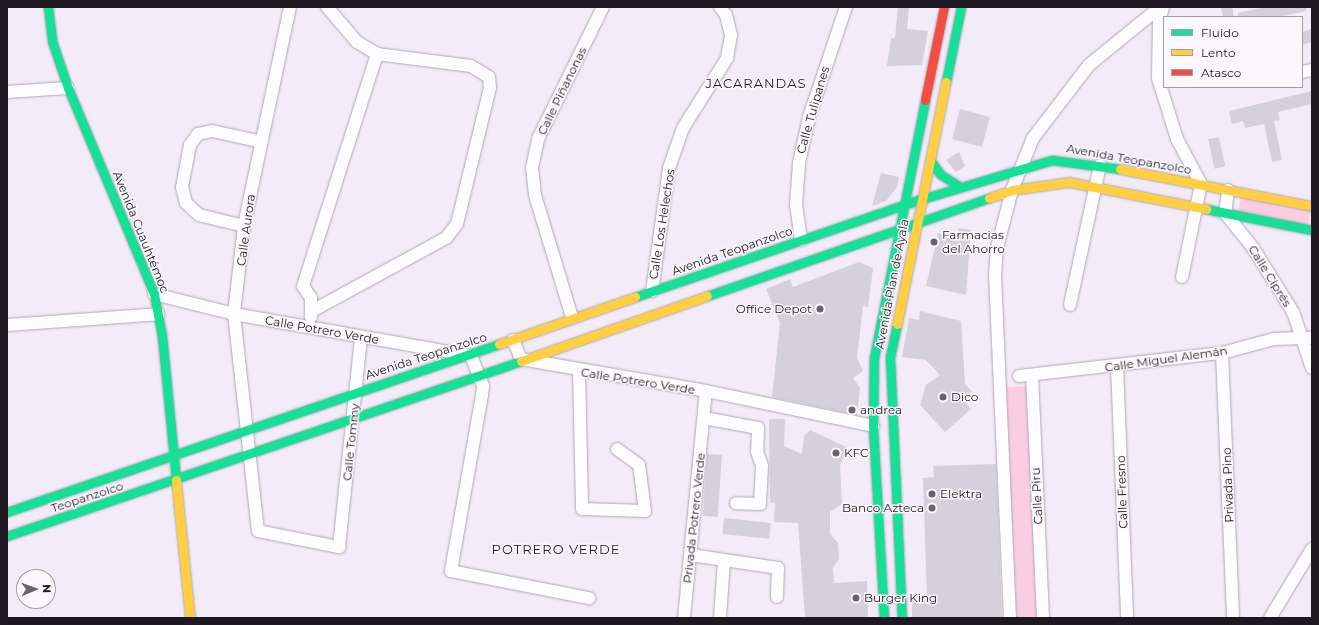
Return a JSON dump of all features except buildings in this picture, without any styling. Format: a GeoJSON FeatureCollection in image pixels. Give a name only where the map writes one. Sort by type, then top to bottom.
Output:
{"type":"FeatureCollection","features":[{"type":"Feature","properties":{"kind":"main road","name":"Avenida Cuauhtémoc"},"geometry":{"type":"LineString","coordinates":[[48,7],[52,41],[68,88],[154,294],[159,314],[171,454],[190,618]]}},
{"type":"Feature","properties":{"kind":"main road","name":"Avenida Plan de Ayala"},"geometry":{"type":"LineString","coordinates":[[884,618],[873,426],[874,352],[944,7]]}},
{"type":"Feature","properties":{"kind":"main road","name":"Avenida Plan de Ayala"},"geometry":{"type":"LineString","coordinates":[[902,618],[890,357],[961,7]]}},
{"type":"Feature","properties":{"kind":"main road"},"geometry":{"type":"LineString","coordinates":[[930,160],[940,174],[960,187]]}},
{"type":"Feature","properties":{"kind":"main road","name":"Avenida Teopanzolco"},"geometry":{"type":"LineString","coordinates":[[171,454],[356,390],[471,356],[572,317],[719,269],[905,204],[1020,167],[1052,160],[1100,165],[1312,206]]}},
{"type":"Feature","properties":{"kind":"main road"},"geometry":{"type":"LineString","coordinates":[[175,481],[353,420],[478,374],[1012,190],[1069,182],[1096,186],[1312,230]]}},
{"type":"Feature","properties":{"kind":"main road"},"geometry":{"type":"LineString","coordinates":[[719,269],[728,289]]}},
{"type":"Feature","properties":{"kind":"main road","name":"Teopanzolco"},"geometry":{"type":"LineString","coordinates":[[7,512],[171,454]]}},
{"type":"Feature","properties":{"kind":"main road","name":"Teopanzolco"},"geometry":{"type":"LineString","coordinates":[[7,536],[175,481]]}},
{"type":"Feature","properties":{"kind":"street","name":"Calle Aurora"},"geometry":{"type":"LineString","coordinates":[[290,7],[244,226],[234,314],[258,531],[339,547]]}},
{"type":"Feature","properties":{"kind":"street"},"geometry":{"type":"LineString","coordinates":[[312,311],[446,238],[457,224],[490,88],[489,77],[471,66],[377,54],[357,42],[328,7]]}},
{"type":"Feature","properties":{"kind":"street","name":"Calle Piñanonas"},"geometry":{"type":"LineString","coordinates":[[572,317],[535,196],[532,168],[538,139],[604,7]]}},
{"type":"Feature","properties":{"kind":"street","name":"Calle Los Helechos"},"geometry":{"type":"LineString","coordinates":[[652,291],[669,168],[684,128],[727,58],[731,35],[726,15],[720,7]]}},
{"type":"Feature","properties":{"kind":"street","name":"Calle Tulipanes"},"geometry":{"type":"LineString","coordinates":[[801,240],[796,206],[798,163],[809,117],[846,7]]}},
{"type":"Feature","properties":{"kind":"street"},"geometry":{"type":"LineString","coordinates":[[1010,618],[994,276],[997,248],[1012,190],[1033,138],[1079,77],[1160,7]]}},
{"type":"Feature","properties":{"kind":"street"},"geometry":{"type":"LineString","coordinates":[[1163,7],[1159,22],[1158,78],[1177,139],[1201,184],[1198,208],[1182,277]]}},
{"type":"Feature","properties":{"kind":"street"},"geometry":{"type":"LineString","coordinates":[[310,327],[312,311],[303,286],[377,54]]}},
{"type":"Feature","properties":{"kind":"street"},"geometry":{"type":"LineString","coordinates":[[7,92],[68,88]]}},
{"type":"Feature","properties":{"kind":"street"},"geometry":{"type":"LineString","coordinates":[[244,226],[199,215],[186,203],[182,187],[190,145],[198,134],[212,131],[262,142]]}},
{"type":"Feature","properties":{"kind":"street"},"geometry":{"type":"LineString","coordinates":[[1070,305],[1100,165]]}},
{"type":"Feature","properties":{"kind":"street"},"geometry":{"type":"LineString","coordinates":[[1225,213],[1228,190]]}},
{"type":"Feature","properties":{"kind":"street","name":"Calle Ciprés"},"geometry":{"type":"LineString","coordinates":[[1225,213],[1274,280],[1308,338],[1312,368]]}},
{"type":"Feature","properties":{"kind":"street","name":"Calle Potrero Verde"},"geometry":{"type":"LineString","coordinates":[[154,294],[234,314],[471,356]]}},
{"type":"Feature","properties":{"kind":"street"},"geometry":{"type":"LineString","coordinates":[[7,325],[159,314]]}},
{"type":"Feature","properties":{"kind":"street","name":"Calle Tommy"},"geometry":{"type":"LineString","coordinates":[[339,547],[361,337]]}},
{"type":"Feature","properties":{"kind":"street","name":"Calle Miguel Alemán"},"geometry":{"type":"LineString","coordinates":[[1019,376],[1222,353],[1274,339],[1308,338]]}},
{"type":"Feature","properties":{"kind":"street"},"geometry":{"type":"LineString","coordinates":[[513,340],[522,360]]}},
{"type":"Feature","properties":{"kind":"street","name":"Privada Pino"},"geometry":{"type":"LineString","coordinates":[[1222,353],[1233,618]]}},
{"type":"Feature","properties":{"kind":"street"},"geometry":{"type":"LineString","coordinates":[[471,356],[478,374],[482,395],[451,571],[589,598]]}},
{"type":"Feature","properties":{"kind":"street","name":"Calle Potrero Verde"},"geometry":{"type":"LineString","coordinates":[[522,360],[579,372],[706,391],[873,426]]}},
{"type":"Feature","properties":{"kind":"street","name":"Calle Fresno"},"geometry":{"type":"LineString","coordinates":[[1117,366],[1127,618]]}},
{"type":"Feature","properties":{"kind":"street"},"geometry":{"type":"LineString","coordinates":[[579,372],[582,509],[645,511],[640,465],[617,449]]}},
{"type":"Feature","properties":{"kind":"street","name":"Calle Piru"},"geometry":{"type":"LineString","coordinates":[[1032,375],[1043,618]]}},
{"type":"Feature","properties":{"kind":"street","name":"Calle Potrero Verde"},"geometry":{"type":"LineString","coordinates":[[704,418],[706,391]]}},
{"type":"Feature","properties":{"kind":"street"},"geometry":{"type":"LineString","coordinates":[[704,418],[758,428],[757,452],[762,466],[760,504],[736,503]]}},
{"type":"Feature","properties":{"kind":"street","name":"Privada Potrero Verde"},"geometry":{"type":"LineString","coordinates":[[684,618],[704,418]]}},
{"type":"Feature","properties":{"kind":"street"},"geometry":{"type":"LineString","coordinates":[[1270,618],[1312,549]]}},
{"type":"Feature","properties":{"kind":"street"},"geometry":{"type":"LineString","coordinates":[[691,555],[778,568],[777,597]]}},
{"type":"Feature","properties":{"kind":"street"},"geometry":{"type":"LineString","coordinates":[[720,618],[724,561]]}},
{"type":"Feature","properties":{"kind":"shaded area"},"geometry":{"type":"Polygon","coordinates":[[[1242,192],[1312,206],[1307,229],[1237,216],[1242,192]]]}},
{"type":"Feature","properties":{"kind":"shaded area"},"geometry":{"type":"Polygon","coordinates":[[[1033,386],[1041,618],[1008,618],[1000,387],[1033,386]]]}},
{"type":"Feature","properties":{"kind":"traffic: fast"},"geometry":{"type":"LineString","coordinates":[[48,7],[52,41],[68,88],[154,294],[162,336],[176,480]]}},
{"type":"Feature","properties":{"kind":"traffic: fast"},"geometry":{"type":"LineString","coordinates":[[946,82],[961,7]]}},
{"type":"Feature","properties":{"kind":"traffic: fast"},"geometry":{"type":"LineString","coordinates":[[884,618],[873,426],[874,358],[925,100]]}},
{"type":"Feature","properties":{"kind":"traffic: fast"},"geometry":{"type":"LineString","coordinates":[[930,160],[940,174],[960,187]]}},
{"type":"Feature","properties":{"kind":"traffic: fast"},"geometry":{"type":"LineString","coordinates":[[635,297],[922,199],[1052,160],[1120,169]]}},
{"type":"Feature","properties":{"kind":"traffic: fast"},"geometry":{"type":"LineString","coordinates":[[707,296],[989,198]]}},
{"type":"Feature","properties":{"kind":"traffic: fast"},"geometry":{"type":"LineString","coordinates":[[1206,209],[1312,230]]}},
{"type":"Feature","properties":{"kind":"traffic: fast"},"geometry":{"type":"LineString","coordinates":[[897,324],[890,357],[902,618]]}},
{"type":"Feature","properties":{"kind":"traffic: fast"},"geometry":{"type":"LineString","coordinates":[[7,512],[499,344]]}},
{"type":"Feature","properties":{"kind":"traffic: fast"},"geometry":{"type":"LineString","coordinates":[[7,536],[521,361]]}},
{"type":"Feature","properties":{"kind":"traffic: slow"},"geometry":{"type":"LineString","coordinates":[[897,324],[946,82]]}},
{"type":"Feature","properties":{"kind":"traffic: slow"},"geometry":{"type":"LineString","coordinates":[[1120,169],[1312,206]]}},
{"type":"Feature","properties":{"kind":"traffic: slow"},"geometry":{"type":"LineString","coordinates":[[989,198],[1012,190],[1069,182],[1206,209]]}},
{"type":"Feature","properties":{"kind":"traffic: slow"},"geometry":{"type":"LineString","coordinates":[[521,361],[707,296]]}},
{"type":"Feature","properties":{"kind":"traffic: slow"},"geometry":{"type":"LineString","coordinates":[[499,344],[635,297]]}},
{"type":"Feature","properties":{"kind":"traffic: slow"},"geometry":{"type":"LineString","coordinates":[[176,480],[190,618]]}},
{"type":"Feature","properties":{"kind":"traffic: jam"},"geometry":{"type":"LineString","coordinates":[[925,100],[944,7]]}},
{"type":"Feature","properties":{"kind":"place","name":"Farmacias del Ahorro"},"geometry":{"type":"Point","coordinates":[934,242]}},
{"type":"Feature","properties":{"kind":"place","name":"Office Depot"},"geometry":{"type":"Point","coordinates":[820,309]}},
{"type":"Feature","properties":{"kind":"place","name":"Dico"},"geometry":{"type":"Point","coordinates":[943,397]}},
{"type":"Feature","properties":{"kind":"place","name":"andrea"},"geometry":{"type":"Point","coordinates":[852,410]}},
{"type":"Feature","properties":{"kind":"place","name":"KFC"},"geometry":{"type":"Point","coordinates":[836,453]}},
{"type":"Feature","properties":{"kind":"place","name":"Elektra"},"geometry":{"type":"Point","coordinates":[932,494]}},
{"type":"Feature","properties":{"kind":"place","name":"Banco Azteca"},"geometry":{"type":"Point","coordinates":[932,508]}},
{"type":"Feature","properties":{"kind":"place","name":"Burger King"},"geometry":{"type":"Point","coordinates":[856,598]}},
{"type":"Feature","properties":{"kind":"district","name":"JACARANDAS"},"geometry":{"type":"Point","coordinates":[756,83]}},
{"type":"Feature","properties":{"kind":"district","name":"POTRERO VERDE"},"geometry":{"type":"Point","coordinates":[556,549]}}]}
